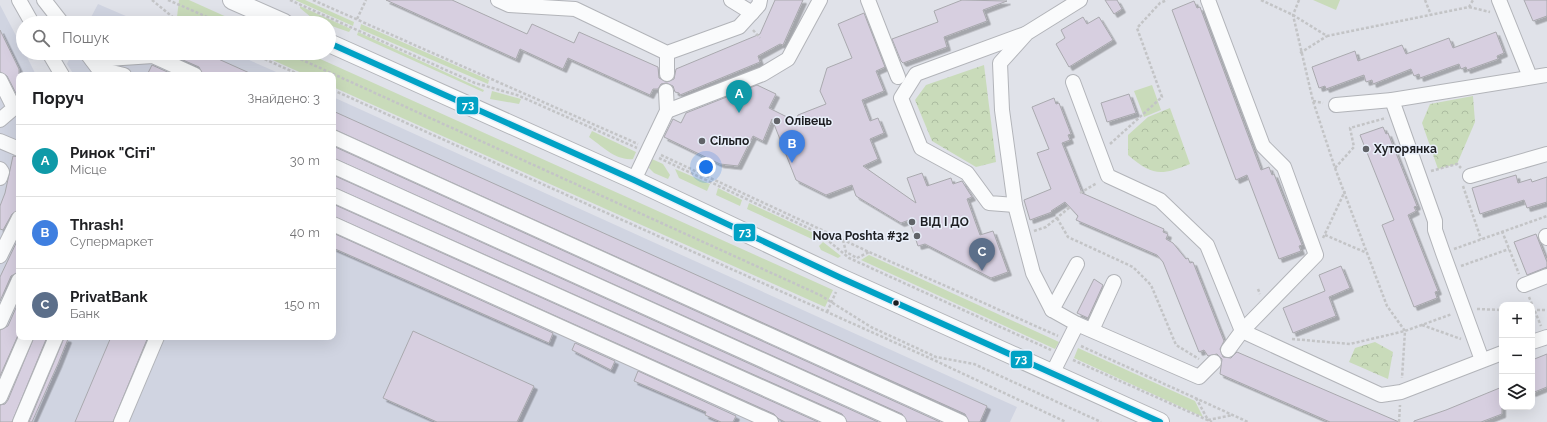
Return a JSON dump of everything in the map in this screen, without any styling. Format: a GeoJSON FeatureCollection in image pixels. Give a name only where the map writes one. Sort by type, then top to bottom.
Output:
{"type":"FeatureCollection","features":[{"type":"Feature","properties":{"kind":"main road"},"geometry":{"type":"LineString","coordinates":[[232,0],[268,16]]}},
{"type":"Feature","properties":{"kind":"main road"},"geometry":{"type":"LineString","coordinates":[[336,46],[634,180],[1052,374],[1160,422]]}},
{"type":"Feature","properties":{"kind":"lane"},"geometry":{"type":"LineString","coordinates":[[19,0],[28,16]]}},
{"type":"Feature","properties":{"kind":"lane"},"geometry":{"type":"LineString","coordinates":[[44,0],[57,16]]}},
{"type":"Feature","properties":{"kind":"lane"},"geometry":{"type":"LineString","coordinates":[[498,0],[509,5],[575,9],[668,53],[739,27],[752,13],[760,0]]}},
{"type":"Feature","properties":{"kind":"lane"},"geometry":{"type":"LineString","coordinates":[[731,0],[752,13]]}},
{"type":"Feature","properties":{"kind":"lane"},"geometry":{"type":"LineString","coordinates":[[667,111],[763,74],[788,59],[820,0]]}},
{"type":"Feature","properties":{"kind":"lane"},"geometry":{"type":"LineString","coordinates":[[868,0],[898,77]]}},
{"type":"Feature","properties":{"kind":"lane"},"geometry":{"type":"LineString","coordinates":[[1015,205],[989,203],[967,173],[921,148],[901,98],[916,74],[1027,33],[1080,0]]}},
{"type":"Feature","properties":{"kind":"lane"},"geometry":{"type":"LineString","coordinates":[[1208,0],[1263,146],[1284,167],[1316,255],[1242,331],[1228,350]]}},
{"type":"Feature","properties":{"kind":"lane"},"geometry":{"type":"LineString","coordinates":[[1499,0],[1530,77]]}},
{"type":"Feature","properties":{"kind":"lane"},"geometry":{"type":"LineString","coordinates":[[1027,33],[1000,63],[1002,110],[1015,205],[1033,273],[1052,310],[1077,324],[1199,377],[1212,364]]}},
{"type":"Feature","properties":{"kind":"lane"},"geometry":{"type":"LineString","coordinates":[[667,74],[668,53]]}},
{"type":"Feature","properties":{"kind":"lane"},"geometry":{"type":"LineString","coordinates":[[53,60],[60,72]]}},
{"type":"Feature","properties":{"kind":"lane"},"geometry":{"type":"LineString","coordinates":[[95,64],[124,60]]}},
{"type":"Feature","properties":{"kind":"lane"},"geometry":{"type":"LineString","coordinates":[[162,60],[188,72]]}},
{"type":"Feature","properties":{"kind":"lane"},"geometry":{"type":"LineString","coordinates":[[95,64],[116,72]]}},
{"type":"Feature","properties":{"kind":"lane"},"geometry":{"type":"LineString","coordinates":[[1336,105],[1392,100],[1547,75]]}},
{"type":"Feature","properties":{"kind":"lane"},"geometry":{"type":"LineString","coordinates":[[0,80],[14,108],[0,120]]}},
{"type":"Feature","properties":{"kind":"lane"},"geometry":{"type":"LineString","coordinates":[[1073,82],[1108,176],[1160,200],[1207,245],[1242,331],[1380,396],[1401,392],[1499,354]]}},
{"type":"Feature","properties":{"kind":"lane"},"geometry":{"type":"LineString","coordinates":[[634,180],[647,150],[667,111],[666,91]]}},
{"type":"Feature","properties":{"kind":"lane"},"geometry":{"type":"LineString","coordinates":[[1392,100],[1435,221],[1435,230],[1449,271],[1482,360]]}},
{"type":"Feature","properties":{"kind":"lane"},"geometry":{"type":"LineString","coordinates":[[336,138],[961,422]]}},
{"type":"Feature","properties":{"kind":"lane"},"geometry":{"type":"LineString","coordinates":[[0,141],[16,148]]}},
{"type":"Feature","properties":{"kind":"lane"},"geometry":{"type":"LineString","coordinates":[[1470,176],[1547,154]]}},
{"type":"Feature","properties":{"kind":"lane"},"geometry":{"type":"LineString","coordinates":[[336,167],[899,422]]}},
{"type":"Feature","properties":{"kind":"lane"},"geometry":{"type":"LineString","coordinates":[[0,169],[2,172],[0,178]]}},
{"type":"Feature","properties":{"kind":"lane"},"geometry":{"type":"LineString","coordinates":[[336,195],[838,422]]}},
{"type":"Feature","properties":{"kind":"lane"},"geometry":{"type":"LineString","coordinates":[[0,256],[16,224]]}},
{"type":"Feature","properties":{"kind":"lane"},"geometry":{"type":"LineString","coordinates":[[336,225],[771,422]]}},
{"type":"Feature","properties":{"kind":"lane"},"geometry":{"type":"LineString","coordinates":[[1052,310],[1077,264]]}},
{"type":"Feature","properties":{"kind":"lane"},"geometry":{"type":"LineString","coordinates":[[1524,285],[1547,276]]}},
{"type":"Feature","properties":{"kind":"lane"},"geometry":{"type":"LineString","coordinates":[[1092,330],[1114,282]]}},
{"type":"Feature","properties":{"kind":"lane"},"geometry":{"type":"LineString","coordinates":[[0,322],[16,287]]}},
{"type":"Feature","properties":{"kind":"lane"},"geometry":{"type":"LineString","coordinates":[[1052,374],[1077,324]]}},
{"type":"Feature","properties":{"kind":"lane"},"geometry":{"type":"LineString","coordinates":[[1535,341],[1547,337]]}},
{"type":"Feature","properties":{"kind":"lane"},"geometry":{"type":"LineString","coordinates":[[0,396],[25,340]]}},
{"type":"Feature","properties":{"kind":"lane"},"geometry":{"type":"LineString","coordinates":[[20,422],[55,340]]}},
{"type":"Feature","properties":{"kind":"lane"},"geometry":{"type":"LineString","coordinates":[[121,422],[156,340]]}},
{"type":"Feature","properties":{"kind":"path"},"geometry":{"type":"LineString","coordinates":[[152,0],[172,16]]}},
{"type":"Feature","properties":{"kind":"path"},"geometry":{"type":"LineString","coordinates":[[168,0],[205,16]]}},
{"type":"Feature","properties":{"kind":"path"},"geometry":{"type":"LineString","coordinates":[[290,0],[326,16]]}},
{"type":"Feature","properties":{"kind":"path"},"geometry":{"type":"LineString","coordinates":[[313,0],[1248,422]]}},
{"type":"Feature","properties":{"kind":"path"},"geometry":{"type":"LineString","coordinates":[[357,19],[366,0]]}},
{"type":"Feature","properties":{"kind":"path"},"geometry":{"type":"LineString","coordinates":[[1109,150],[1110,144],[1162,97],[1137,28],[1160,3],[1167,0]]}},
{"type":"Feature","properties":{"kind":"path"},"geometry":{"type":"LineString","coordinates":[[1261,0],[1293,15],[1327,36]]}},
{"type":"Feature","properties":{"kind":"path"},"geometry":{"type":"LineString","coordinates":[[1299,0],[1293,15],[1300,53],[1313,101],[1335,168],[1387,306],[1405,331],[1406,348],[1401,392]]}},
{"type":"Feature","properties":{"kind":"path"},"geometry":{"type":"LineString","coordinates":[[1425,0],[1431,15]]}},
{"type":"Feature","properties":{"kind":"path"},"geometry":{"type":"LineString","coordinates":[[1469,7],[1473,0]]}},
{"type":"Feature","properties":{"kind":"path"},"geometry":{"type":"LineString","coordinates":[[1300,53],[1327,36],[1469,7],[1505,15]]}},
{"type":"Feature","properties":{"kind":"path"},"geometry":{"type":"LineString","coordinates":[[336,21],[475,83],[517,95],[647,150],[819,233],[849,258],[1212,422]]}},
{"type":"Feature","properties":{"kind":"path"},"geometry":{"type":"LineString","coordinates":[[266,60],[293,72]]}},
{"type":"Feature","properties":{"kind":"path"},"geometry":{"type":"LineString","coordinates":[[302,60],[329,72]]}},
{"type":"Feature","properties":{"kind":"path"},"geometry":{"type":"LineString","coordinates":[[336,75],[832,301],[871,327],[936,357],[974,364],[1101,422]]}},
{"type":"Feature","properties":{"kind":"path"},"geometry":{"type":"LineString","coordinates":[[336,91],[827,312],[1066,422]]}},
{"type":"Feature","properties":{"kind":"path"},"geometry":{"type":"LineString","coordinates":[[1335,168],[1354,147],[1350,128],[1397,115]]}},
{"type":"Feature","properties":{"kind":"path"},"geometry":{"type":"LineString","coordinates":[[1419,175],[1457,164]]}},
{"type":"Feature","properties":{"kind":"path"},"geometry":{"type":"LineString","coordinates":[[1080,193],[1108,176]]}},
{"type":"Feature","properties":{"kind":"path"},"geometry":{"type":"LineString","coordinates":[[1316,255],[1344,190]]}},
{"type":"Feature","properties":{"kind":"path"},"geometry":{"type":"LineString","coordinates":[[1469,202],[1481,239]]}},
{"type":"Feature","properties":{"kind":"path"},"geometry":{"type":"LineString","coordinates":[[1046,227],[1070,207]]}},
{"type":"Feature","properties":{"kind":"path"},"geometry":{"type":"LineString","coordinates":[[1443,253],[1547,216]]}},
{"type":"Feature","properties":{"kind":"path"},"geometry":{"type":"LineString","coordinates":[[1057,218],[1068,237],[1133,267],[1152,285],[1176,345],[1212,364]]}},
{"type":"Feature","properties":{"kind":"path"},"geometry":{"type":"LineString","coordinates":[[1325,235],[1368,253]]}},
{"type":"Feature","properties":{"kind":"path"},"geometry":{"type":"LineString","coordinates":[[843,240],[846,252],[857,258]]}},
{"type":"Feature","properties":{"kind":"path"},"geometry":{"type":"LineString","coordinates":[[1449,271],[1509,249]]}},
{"type":"Feature","properties":{"kind":"path"},"geometry":{"type":"LineString","coordinates":[[853,259],[869,252]]}},
{"type":"Feature","properties":{"kind":"path"},"geometry":{"type":"LineString","coordinates":[[827,312],[832,301]]}},
{"type":"Feature","properties":{"kind":"path"},"geometry":{"type":"LineString","coordinates":[[1290,339],[1350,344],[1405,331],[1464,309],[1499,310]]}},
{"type":"Feature","properties":{"kind":"path"},"geometry":{"type":"LineString","coordinates":[[1535,310],[1547,310]]}},
{"type":"Feature","properties":{"kind":"path"},"geometry":{"type":"LineString","coordinates":[[1422,325],[1477,344]]}},
{"type":"Feature","properties":{"kind":"path"},"geometry":{"type":"LineString","coordinates":[[1196,398],[1208,421]]}},
{"type":"Feature","properties":{"kind":"path"},"geometry":{"type":"LineString","coordinates":[[1208,421],[1233,415]]}},
{"type":"Feature","properties":{"kind":"shaded area"},"geometry":{"type":"Polygon","coordinates":[[[98,4],[126,16],[92,16],[98,4]]]}},
{"type":"Feature","properties":{"kind":"shaded area"},"geometry":{"type":"Polygon","coordinates":[[[0,5],[16,36],[16,60],[28,60],[34,72],[16,72],[16,340],[336,340],[336,98],[1017,407],[1010,422],[0,422],[0,5]]]}},
{"type":"Feature","properties":{"kind":"shaded area"},"geometry":{"type":"Polygon","coordinates":[[[69,60],[249,60],[276,72],[72,72],[67,64],[69,60]]]}},
{"type":"Feature","properties":{"kind":"green space"},"geometry":{"type":"Polygon","coordinates":[[[179,0],[189,0],[224,16],[177,16],[179,0]]]}},
{"type":"Feature","properties":{"kind":"green space"},"geometry":{"type":"Polygon","coordinates":[[[295,0],[305,0],[354,22],[353,26],[336,18],[336,16],[331,16],[295,0]]]}},
{"type":"Feature","properties":{"kind":"green space"},"geometry":{"type":"Polygon","coordinates":[[[1313,0],[1340,0],[1336,10],[1313,0]]]}},
{"type":"Feature","properties":{"kind":"green space"},"geometry":{"type":"Polygon","coordinates":[[[300,6],[322,16],[310,16],[300,8],[300,6]]]}},
{"type":"Feature","properties":{"kind":"green space"},"geometry":{"type":"Polygon","coordinates":[[[336,22],[351,29],[349,32],[336,27],[336,22]]]}},
{"type":"Feature","properties":{"kind":"green space"},"geometry":{"type":"Polygon","coordinates":[[[361,24],[489,80],[488,84],[360,29],[361,24]]]}},
{"type":"Feature","properties":{"kind":"green space"},"geometry":{"type":"Polygon","coordinates":[[[358,32],[484,90],[483,92],[357,35],[358,32]]]}},
{"type":"Feature","properties":{"kind":"green space"},"geometry":{"type":"Polygon","coordinates":[[[273,60],[323,60],[833,290],[825,307],[336,88],[336,72],[299,72],[273,60]]]}},
{"type":"Feature","properties":{"kind":"green space"},"geometry":{"type":"Polygon","coordinates":[[[984,65],[996,162],[976,167],[932,141],[915,100],[926,85],[984,65]]]}},
{"type":"Feature","properties":{"kind":"green space"},"geometry":{"type":"Polygon","coordinates":[[[1152,85],[1161,110],[1144,117],[1134,91],[1152,85]]]}},
{"type":"Feature","properties":{"kind":"green space"},"geometry":{"type":"Polygon","coordinates":[[[492,91],[521,99],[519,104],[490,99],[492,91]]]}},
{"type":"Feature","properties":{"kind":"green space"},"geometry":{"type":"Polygon","coordinates":[[[1473,96],[1475,122],[1457,164],[1438,169],[1422,123],[1430,104],[1473,96]]]}},
{"type":"Feature","properties":{"kind":"green space"},"geometry":{"type":"Polygon","coordinates":[[[1170,108],[1190,164],[1171,171],[1157,172],[1144,167],[1128,155],[1128,135],[1148,117],[1170,108]]]}},
{"type":"Feature","properties":{"kind":"green space"},"geometry":{"type":"Polygon","coordinates":[[[592,131],[636,152],[633,159],[621,158],[610,152],[589,137],[592,131]]]}},
{"type":"Feature","properties":{"kind":"green space"},"geometry":{"type":"Polygon","coordinates":[[[652,159],[663,164],[670,175],[668,179],[654,173],[649,168],[652,159]]]}},
{"type":"Feature","properties":{"kind":"green space"},"geometry":{"type":"Polygon","coordinates":[[[675,169],[710,184],[707,191],[679,178],[675,169]]]}},
{"type":"Feature","properties":{"kind":"green space"},"geometry":{"type":"Polygon","coordinates":[[[718,188],[742,200],[740,206],[716,195],[718,188]]]}},
{"type":"Feature","properties":{"kind":"green space"},"geometry":{"type":"Polygon","coordinates":[[[749,203],[818,235],[814,240],[747,209],[749,203]]]}},
{"type":"Feature","properties":{"kind":"green space"},"geometry":{"type":"Polygon","coordinates":[[[823,242],[841,256],[838,258],[821,250],[819,246],[823,242]]]}},
{"type":"Feature","properties":{"kind":"green space"},"geometry":{"type":"Polygon","coordinates":[[[869,255],[1059,342],[1055,349],[861,260],[869,255]]]}},
{"type":"Feature","properties":{"kind":"green space"},"geometry":{"type":"Polygon","coordinates":[[[1375,342],[1393,352],[1388,379],[1349,362],[1355,348],[1375,342]]]}},
{"type":"Feature","properties":{"kind":"green space"},"geometry":{"type":"Polygon","coordinates":[[[1078,348],[1195,401],[1203,417],[1074,358],[1078,348]]]}},
{"type":"Feature","properties":{"kind":"building"},"geometry":{"type":"Polygon","coordinates":[[[386,0],[452,0],[527,34],[532,24],[574,43],[579,32],[658,67],[659,78],[667,82],[674,79],[676,69],[760,34],[775,0],[803,0],[783,45],[780,44],[758,56],[760,62],[680,95],[679,93],[675,92],[673,86],[666,83],[661,84],[658,89],[653,89],[650,95],[568,58],[563,69],[520,49],[516,59],[386,0]]]}},
{"type":"Feature","properties":{"kind":"building"},"geometry":{"type":"Polygon","coordinates":[[[962,0],[1007,1],[983,10],[987,21],[944,37],[947,47],[903,63],[892,39],[938,22],[934,11],[962,0]]]}},
{"type":"Feature","properties":{"kind":"building"},"geometry":{"type":"Polygon","coordinates":[[[1105,0],[1117,0],[1122,9],[1114,14],[1105,0]]]}},
{"type":"Feature","properties":{"kind":"building"},"geometry":{"type":"Polygon","coordinates":[[[1524,0],[1547,0],[1547,16],[1533,21],[1524,0]]]}},
{"type":"Feature","properties":{"kind":"building"},"geometry":{"type":"Polygon","coordinates":[[[1194,1],[1197,8],[1200,7],[1261,170],[1269,167],[1272,175],[1274,174],[1302,245],[1299,246],[1301,251],[1279,259],[1247,175],[1236,180],[1172,10],[1194,1]]]}},
{"type":"Feature","properties":{"kind":"building"},"geometry":{"type":"Polygon","coordinates":[[[864,13],[885,67],[876,71],[884,91],[862,100],[870,121],[878,118],[884,133],[870,139],[878,159],[863,166],[916,203],[907,178],[922,173],[927,186],[951,178],[953,184],[962,181],[972,197],[967,199],[980,235],[993,231],[1008,272],[991,278],[925,244],[918,246],[909,220],[901,223],[856,196],[852,185],[826,195],[796,180],[772,119],[763,141],[753,136],[738,166],[720,164],[664,137],[673,119],[681,123],[686,113],[757,85],[776,94],[769,108],[795,121],[798,115],[826,104],[820,91],[827,68],[852,58],[838,24],[864,13]]]}},
{"type":"Feature","properties":{"kind":"building"},"geometry":{"type":"Polygon","coordinates":[[[1083,17],[1087,24],[1099,17],[1113,40],[1069,67],[1056,44],[1065,38],[1061,30],[1083,17]]]}},
{"type":"Feature","properties":{"kind":"building"},"geometry":{"type":"Polygon","coordinates":[[[0,30],[19,69],[19,72],[16,72],[16,93],[7,76],[0,72],[0,30]]]}},
{"type":"Feature","properties":{"kind":"building"},"geometry":{"type":"Polygon","coordinates":[[[1496,32],[1504,53],[1497,56],[1498,59],[1467,70],[1466,67],[1461,69],[1459,64],[1420,78],[1419,74],[1414,76],[1411,69],[1373,84],[1372,80],[1366,82],[1364,75],[1326,89],[1325,86],[1319,88],[1312,67],[1355,51],[1358,61],[1402,45],[1406,54],[1449,38],[1453,48],[1496,32]]]}},
{"type":"Feature","properties":{"kind":"building"},"geometry":{"type":"Polygon","coordinates":[[[183,60],[221,60],[247,72],[202,72],[199,67],[183,60]]]}},
{"type":"Feature","properties":{"kind":"building"},"geometry":{"type":"Polygon","coordinates":[[[152,65],[167,72],[148,72],[152,65]]]}},
{"type":"Feature","properties":{"kind":"building"},"geometry":{"type":"Polygon","coordinates":[[[1129,94],[1136,113],[1107,122],[1101,103],[1129,94]]]}},
{"type":"Feature","properties":{"kind":"building"},"geometry":{"type":"Polygon","coordinates":[[[1054,98],[1056,104],[1059,103],[1071,134],[1068,135],[1070,140],[1062,143],[1082,193],[1164,229],[1163,232],[1168,234],[1166,239],[1173,243],[1186,259],[1188,258],[1190,263],[1193,262],[1224,341],[1220,349],[1223,357],[1231,358],[1237,352],[1399,422],[1330,422],[1220,374],[1222,359],[1217,354],[1208,356],[1204,350],[1199,352],[1163,262],[1157,255],[1076,220],[1078,216],[1065,202],[1051,211],[1052,212],[1030,220],[1024,200],[1051,189],[1037,153],[1049,149],[1032,107],[1054,98]]]}},
{"type":"Feature","properties":{"kind":"building"},"geometry":{"type":"Polygon","coordinates":[[[336,112],[987,406],[980,422],[969,422],[965,414],[336,130],[336,112]]]}},
{"type":"Feature","properties":{"kind":"building"},"geometry":{"type":"Polygon","coordinates":[[[1383,127],[1386,134],[1388,133],[1417,206],[1414,207],[1416,211],[1408,215],[1438,291],[1435,292],[1437,298],[1414,307],[1382,225],[1394,220],[1360,135],[1383,127]]]}},
{"type":"Feature","properties":{"kind":"building"},"geometry":{"type":"Polygon","coordinates":[[[336,147],[940,422],[907,422],[902,414],[336,159],[336,147]]]}},
{"type":"Feature","properties":{"kind":"building"},"geometry":{"type":"Polygon","coordinates":[[[13,156],[16,156],[16,212],[12,214],[3,230],[0,229],[0,206],[5,193],[13,156]]]}},
{"type":"Feature","properties":{"kind":"building"},"geometry":{"type":"Polygon","coordinates":[[[1516,175],[1518,183],[1531,179],[1532,182],[1547,177],[1547,202],[1527,208],[1524,200],[1480,214],[1472,188],[1516,175]]]}},
{"type":"Feature","properties":{"kind":"building"},"geometry":{"type":"Polygon","coordinates":[[[336,176],[878,422],[847,422],[842,414],[336,188],[336,176]]]}},
{"type":"Feature","properties":{"kind":"building"},"geometry":{"type":"Polygon","coordinates":[[[336,205],[818,422],[785,422],[774,414],[336,217],[336,205]]]}},
{"type":"Feature","properties":{"kind":"building"},"geometry":{"type":"Polygon","coordinates":[[[336,234],[553,333],[549,343],[336,249],[336,234]]]}},
{"type":"Feature","properties":{"kind":"building"},"geometry":{"type":"Polygon","coordinates":[[[1536,234],[1547,262],[1547,267],[1527,275],[1514,242],[1536,234]]]}},
{"type":"Feature","properties":{"kind":"building"},"geometry":{"type":"Polygon","coordinates":[[[16,243],[16,274],[11,276],[0,301],[0,277],[16,243]]]}},
{"type":"Feature","properties":{"kind":"building"},"geometry":{"type":"Polygon","coordinates":[[[1341,266],[1350,288],[1329,297],[1336,316],[1293,333],[1283,308],[1325,291],[1319,275],[1341,266]]]}},
{"type":"Feature","properties":{"kind":"building"},"geometry":{"type":"Polygon","coordinates":[[[1094,279],[1103,285],[1088,318],[1077,313],[1094,279]]]}},
{"type":"Feature","properties":{"kind":"building"},"geometry":{"type":"Polygon","coordinates":[[[16,308],[16,340],[0,376],[0,330],[8,326],[16,308]]]}},
{"type":"Feature","properties":{"kind":"building"},"geometry":{"type":"Polygon","coordinates":[[[413,331],[534,386],[517,422],[437,422],[383,398],[413,331]]]}},
{"type":"Feature","properties":{"kind":"building"},"geometry":{"type":"Polygon","coordinates":[[[33,340],[46,340],[12,422],[0,422],[0,405],[5,404],[33,340]]]}},
{"type":"Feature","properties":{"kind":"building"},"geometry":{"type":"Polygon","coordinates":[[[63,340],[68,340],[32,422],[29,422],[63,340]]]}},
{"type":"Feature","properties":{"kind":"building"},"geometry":{"type":"Polygon","coordinates":[[[110,340],[147,340],[113,422],[75,422],[110,340]]]}},
{"type":"Feature","properties":{"kind":"building"},"geometry":{"type":"Polygon","coordinates":[[[575,343],[615,361],[611,370],[572,350],[575,343]]]}},
{"type":"Feature","properties":{"kind":"building"},"geometry":{"type":"Polygon","coordinates":[[[1547,354],[1547,387],[1535,392],[1535,374],[1535,359],[1547,354]]]}},
{"type":"Feature","properties":{"kind":"building"},"geometry":{"type":"Polygon","coordinates":[[[638,371],[736,416],[733,422],[721,422],[705,415],[706,412],[634,381],[638,371]]]}},
{"type":"Feature","properties":{"kind":"building"},"geometry":{"type":"Polygon","coordinates":[[[1499,388],[1499,410],[1502,410],[1502,414],[1481,422],[1414,422],[1499,388]]]}},
{"type":"Feature","properties":{"kind":"transit line","name":"73"},"geometry":{"type":"LineString","coordinates":[[336,46],[634,180],[841,278],[1160,422]]}},
{"type":"Feature","properties":{"kind":"place","name":"Ринок \"Сіті\""},"geometry":{"type":"Point","coordinates":[739,113]}},
{"type":"Feature","properties":{"kind":"place","name":"Олівець"},"geometry":{"type":"Point","coordinates":[777,121]}},
{"type":"Feature","properties":{"kind":"place","name":"Сільпо"},"geometry":{"type":"Point","coordinates":[702,141]}},
{"type":"Feature","properties":{"kind":"place","name":"Хуторянка"},"geometry":{"type":"Point","coordinates":[1366,149]}},
{"type":"Feature","properties":{"kind":"place","name":"Thrash!"},"geometry":{"type":"Point","coordinates":[792,163]}},
{"type":"Feature","properties":{"kind":"place","name":"ВІД І ДО"},"geometry":{"type":"Point","coordinates":[912,222]}},
{"type":"Feature","properties":{"kind":"place","name":"Nova Poshta #32"},"geometry":{"type":"Point","coordinates":[917,236]}},
{"type":"Feature","properties":{"kind":"place","name":"PrivatBank"},"geometry":{"type":"Point","coordinates":[982,271]}}]}
